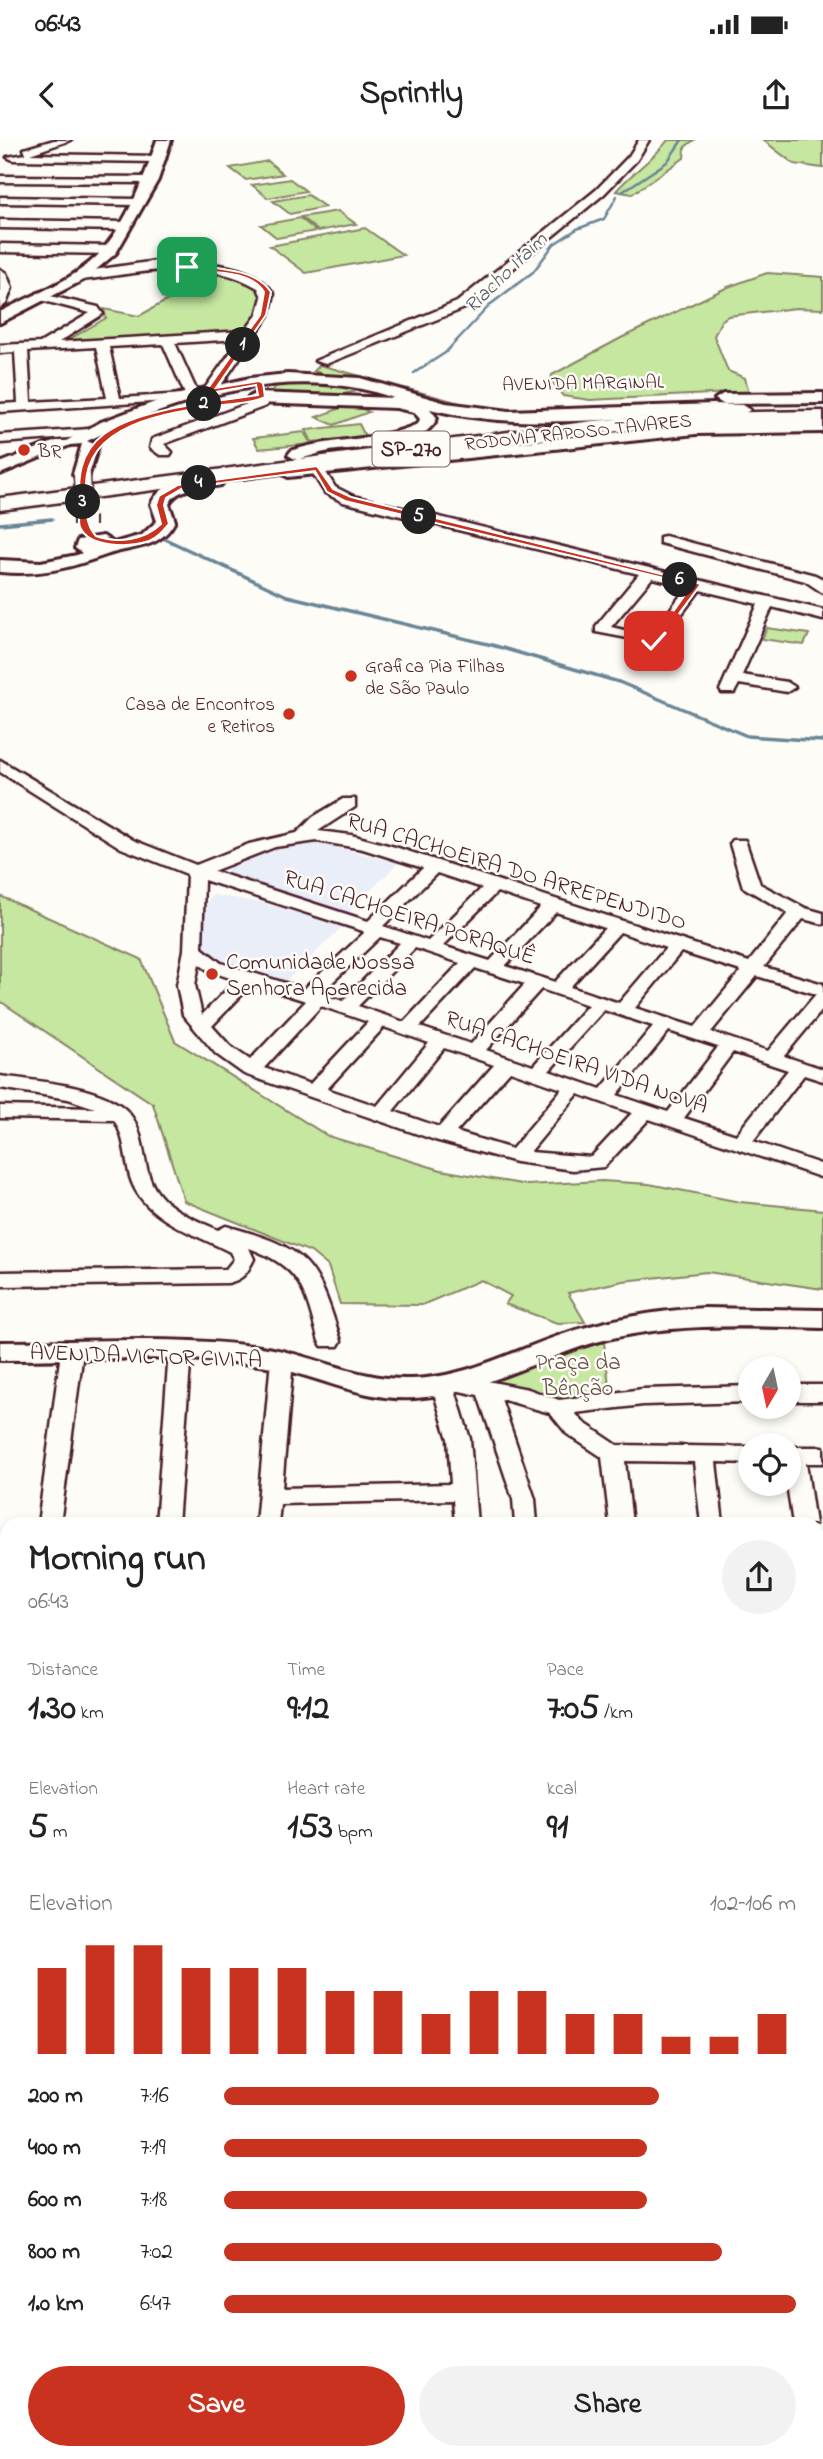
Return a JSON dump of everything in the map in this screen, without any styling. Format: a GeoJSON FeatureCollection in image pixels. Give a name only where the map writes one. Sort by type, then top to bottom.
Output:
{"type":"FeatureCollection","features":[{"type":"Feature","properties":{"kind":"highway","name":"RODOVIA RAPOSO TAVARES"},"geometry":{"type":"LineString","coordinates":[[0,494],[597,419],[742,410],[823,410]]}},
{"type":"Feature","properties":{"kind":"highway","name":"RODOVIA RAPOSO TAVARES"},"geometry":{"type":"LineString","coordinates":[[0,504],[593,427],[697,419],[823,417]]}},
{"type":"Feature","properties":{"kind":"highway"},"geometry":{"type":"LineString","coordinates":[[0,517],[158,482]]}},
{"type":"Feature","properties":{"kind":"main road"},"geometry":{"type":"LineString","coordinates":[[0,318],[80,276],[113,248],[136,202],[151,180],[160,159],[161,141]]}},
{"type":"Feature","properties":{"kind":"main road","name":"AVENIDA MARGINAL"},"geometry":{"type":"LineString","coordinates":[[315,367],[427,404],[512,416],[692,407],[742,410]]}},
{"type":"Feature","properties":{"kind":"main road","name":"AVENIDA MARGINAL"},"geometry":{"type":"LineString","coordinates":[[79,449],[134,423],[260,390],[315,367],[455,399],[501,405],[823,398]]}},
{"type":"Feature","properties":{"kind":"main road"},"geometry":{"type":"LineString","coordinates":[[352,399],[363,392],[361,383]]}},
{"type":"Feature","properties":{"kind":"main road","name":"AVENIDA MARGINAL"},"geometry":{"type":"LineString","coordinates":[[79,449],[161,406],[210,391],[260,390],[352,399],[420,408],[427,413],[428,423],[405,435],[322,447],[297,455]]}},
{"type":"Feature","properties":{"kind":"main road","name":"RODOVIA RAPOSO TAVARES"},"geometry":{"type":"LineString","coordinates":[[0,564],[40,567],[74,560],[92,540],[146,539],[165,524],[161,500],[175,488],[317,469],[696,429],[823,427]]}},
{"type":"Feature","properties":{"kind":"main road"},"geometry":{"type":"LineString","coordinates":[[0,469],[37,456],[79,449],[92,540]]}},
{"type":"Feature","properties":{"kind":"main road","name":"AVENIDA VICTOR CIVITA"},"geometry":{"type":"LineString","coordinates":[[0,1351],[239,1354],[282,1360],[374,1386],[407,1390],[450,1385],[586,1336],[631,1324],[734,1314],[823,1319]]}},
{"type":"Feature","properties":{"kind":"street"},"geometry":{"type":"LineString","coordinates":[[0,177],[13,157],[66,140]]}},
{"type":"Feature","properties":{"kind":"street"},"geometry":{"type":"LineString","coordinates":[[315,367],[461,305],[622,170],[644,140]]}},
{"type":"Feature","properties":{"kind":"street"},"geometry":{"type":"LineString","coordinates":[[13,157],[160,159]]}},
{"type":"Feature","properties":{"kind":"street"},"geometry":{"type":"LineString","coordinates":[[0,177],[151,180]]}},
{"type":"Feature","properties":{"kind":"street"},"geometry":{"type":"LineString","coordinates":[[0,200],[136,202]]}},
{"type":"Feature","properties":{"kind":"street"},"geometry":{"type":"LineString","coordinates":[[0,224],[125,226]]}},
{"type":"Feature","properties":{"kind":"street"},"geometry":{"type":"LineString","coordinates":[[0,248],[113,248],[155,265]]}},
{"type":"Feature","properties":{"kind":"street"},"geometry":{"type":"LineString","coordinates":[[80,276],[155,265],[243,275],[263,285],[268,292],[268,303],[250,335],[210,391]]}},
{"type":"Feature","properties":{"kind":"street"},"geometry":{"type":"LineString","coordinates":[[0,273],[6,288],[0,304]]}},
{"type":"Feature","properties":{"kind":"street"},"geometry":{"type":"LineString","coordinates":[[41,296],[94,310],[97,314],[42,347]]}},
{"type":"Feature","properties":{"kind":"street"},"geometry":{"type":"LineString","coordinates":[[0,349],[250,335]]}},
{"type":"Feature","properties":{"kind":"street"},"geometry":{"type":"LineString","coordinates":[[0,408],[188,397],[168,341]]}},
{"type":"Feature","properties":{"kind":"street"},"geometry":{"type":"LineString","coordinates":[[102,345],[114,400]]}},
{"type":"Feature","properties":{"kind":"street"},"geometry":{"type":"LineString","coordinates":[[21,348],[25,406]]}},
{"type":"Feature","properties":{"kind":"street"},"geometry":{"type":"LineString","coordinates":[[165,452],[157,448],[157,442],[261,403],[260,390]]}},
{"type":"Feature","properties":{"kind":"street"},"geometry":{"type":"LineString","coordinates":[[139,398],[161,406]]}},
{"type":"Feature","properties":{"kind":"street"},"geometry":{"type":"LineString","coordinates":[[0,439],[79,449]]}},
{"type":"Feature","properties":{"kind":"street"},"geometry":{"type":"LineString","coordinates":[[317,469],[330,490],[348,499],[816,613],[823,591],[821,584],[810,578],[665,540]]}},
{"type":"Feature","properties":{"kind":"street"},"geometry":{"type":"LineString","coordinates":[[649,572],[601,629],[654,641],[697,584]]}},
{"type":"Feature","properties":{"kind":"street"},"geometry":{"type":"LineString","coordinates":[[767,601],[731,684],[787,687]]}},
{"type":"Feature","properties":{"kind":"street","name":"RUA CACHOEIRA PORAQUÊ"},"geometry":{"type":"LineString","coordinates":[[0,765],[127,844],[196,872],[823,1075]]}},
{"type":"Feature","properties":{"kind":"street"},"geometry":{"type":"LineString","coordinates":[[301,838],[319,821],[349,803]]}},
{"type":"Feature","properties":{"kind":"street","name":"RUA CACHOEIRA DO ARREPENDIDO"},"geometry":{"type":"LineString","coordinates":[[196,872],[223,859],[301,838],[332,838],[434,867],[751,970],[823,990]]}},
{"type":"Feature","properties":{"kind":"street"},"geometry":{"type":"LineString","coordinates":[[739,844],[753,888],[799,912],[823,919]]}},
{"type":"Feature","properties":{"kind":"street"},"geometry":{"type":"LineString","coordinates":[[251,1070],[373,930],[434,867]]}},
{"type":"Feature","properties":{"kind":"street"},"geometry":{"type":"LineString","coordinates":[[196,872],[193,950],[186,985],[187,1000],[200,1027],[223,1050],[251,1070],[442,1136],[516,1156],[591,1165],[601,1160],[646,1110]]}},
{"type":"Feature","properties":{"kind":"street"},"geometry":{"type":"LineString","coordinates":[[431,948],[493,886]]}},
{"type":"Feature","properties":{"kind":"street"},"geometry":{"type":"LineString","coordinates":[[493,968],[553,904]]}},
{"type":"Feature","properties":{"kind":"street"},"geometry":{"type":"LineString","coordinates":[[699,1035],[799,912]]}},
{"type":"Feature","properties":{"kind":"street"},"geometry":{"type":"LineString","coordinates":[[558,989],[616,926]]}},
{"type":"Feature","properties":{"kind":"street"},"geometry":{"type":"LineString","coordinates":[[346,1008],[411,942]]}},
{"type":"Feature","properties":{"kind":"street"},"geometry":{"type":"LineString","coordinates":[[623,1010],[677,946]]}},
{"type":"Feature","properties":{"kind":"street","name":"RUA CACHOEIRA VIDA NOVA"},"geometry":{"type":"LineString","coordinates":[[193,950],[215,967],[346,1008],[740,1144],[820,1165]]}},
{"type":"Feature","properties":{"kind":"street"},"geometry":{"type":"LineString","coordinates":[[408,1029],[472,961]]}},
{"type":"Feature","properties":{"kind":"street"},"geometry":{"type":"LineString","coordinates":[[200,1027],[248,978]]}},
{"type":"Feature","properties":{"kind":"street"},"geometry":{"type":"LineString","coordinates":[[474,1052],[537,982]]}},
{"type":"Feature","properties":{"kind":"street"},"geometry":{"type":"LineString","coordinates":[[772,1058],[823,997]]}},
{"type":"Feature","properties":{"kind":"street"},"geometry":{"type":"LineString","coordinates":[[537,1073],[600,1003]]}},
{"type":"Feature","properties":{"kind":"street"},"geometry":{"type":"LineString","coordinates":[[315,1090],[380,1020]]}},
{"type":"Feature","properties":{"kind":"street"},"geometry":{"type":"LineString","coordinates":[[605,1097],[665,1024]]}},
{"type":"Feature","properties":{"kind":"street"},"geometry":{"type":"LineString","coordinates":[[381,1113],[440,1041]]}},
{"type":"Feature","properties":{"kind":"street"},"geometry":{"type":"LineString","coordinates":[[672,1120],[729,1045]]}},
{"type":"Feature","properties":{"kind":"street"},"geometry":{"type":"LineString","coordinates":[[442,1136],[506,1063]]}},
{"type":"Feature","properties":{"kind":"street"},"geometry":{"type":"LineString","coordinates":[[740,1144],[800,1068]]}},
{"type":"Feature","properties":{"kind":"street"},"geometry":{"type":"LineString","coordinates":[[0,1082],[96,1101],[120,1114],[127,1125],[147,1194],[167,1212],[238,1248],[244,1259],[236,1273],[228,1276],[0,1279]]}},
{"type":"Feature","properties":{"kind":"street"},"geometry":{"type":"LineString","coordinates":[[516,1156],[575,1086]]}},
{"type":"Feature","properties":{"kind":"street"},"geometry":{"type":"LineString","coordinates":[[0,1112],[120,1114]]}},
{"type":"Feature","properties":{"kind":"street"},"geometry":{"type":"LineString","coordinates":[[190,1223],[223,1232],[296,1263],[309,1279],[317,1297],[330,1341]]}},
{"type":"Feature","properties":{"kind":"street"},"geometry":{"type":"LineString","coordinates":[[50,1517],[72,1352]]}},
{"type":"Feature","properties":{"kind":"street"},"geometry":{"type":"LineString","coordinates":[[167,1517],[180,1352]]}},
{"type":"Feature","properties":{"kind":"street"},"geometry":{"type":"LineString","coordinates":[[267,1517],[282,1360]]}},
{"type":"Feature","properties":{"kind":"street"},"geometry":{"type":"LineString","coordinates":[[466,1517],[459,1439],[450,1385],[528,1398],[558,1408],[643,1397],[738,1394]]}},
{"type":"Feature","properties":{"kind":"street"},"geometry":{"type":"LineString","coordinates":[[486,1390],[524,1499],[525,1517]]}},
{"type":"Feature","properties":{"kind":"street"},"geometry":{"type":"LineString","coordinates":[[802,1393],[823,1393]]}},
{"type":"Feature","properties":{"kind":"street"},"geometry":{"type":"LineString","coordinates":[[558,1408],[575,1428],[612,1453],[738,1455]]}},
{"type":"Feature","properties":{"kind":"street"},"geometry":{"type":"LineString","coordinates":[[612,1453],[620,1517]]}},
{"type":"Feature","properties":{"kind":"street"},"geometry":{"type":"LineString","coordinates":[[704,1455],[711,1517]]}},
{"type":"Feature","properties":{"kind":"street"},"geometry":{"type":"LineString","coordinates":[[801,1455],[823,1455]]}},
{"type":"Feature","properties":{"kind":"street"},"geometry":{"type":"LineString","coordinates":[[268,1496],[465,1492]]}},
{"type":"Feature","properties":{"kind":"street"},"geometry":{"type":"LineString","coordinates":[[799,1496],[803,1517]]}},
{"type":"Feature","properties":{"kind":"shaded area"},"geometry":{"type":"Polygon","coordinates":[[[315,842],[398,863],[346,915],[233,879],[226,872],[232,863],[293,845],[315,842]]]}},
{"type":"Feature","properties":{"kind":"shaded area"},"geometry":{"type":"Polygon","coordinates":[[[214,895],[264,903],[342,927],[284,983],[237,968],[206,951],[199,943],[203,916],[210,897],[214,895]]]}},
{"type":"Feature","properties":{"kind":"green space"},"geometry":{"type":"Polygon","coordinates":[[[668,140],[694,140],[685,147],[684,158],[632,194],[616,191],[656,154],[668,140]]]}},
{"type":"Feature","properties":{"kind":"green space"},"geometry":{"type":"Polygon","coordinates":[[[763,140],[823,140],[823,168],[794,164],[763,140]]]}},
{"type":"Feature","properties":{"kind":"green space"},"geometry":{"type":"Polygon","coordinates":[[[268,161],[283,174],[246,180],[230,168],[268,161]]]}},
{"type":"Feature","properties":{"kind":"green space"},"geometry":{"type":"Polygon","coordinates":[[[290,179],[306,191],[268,198],[252,185],[290,179]]]}},
{"type":"Feature","properties":{"kind":"green space"},"geometry":{"type":"Polygon","coordinates":[[[308,195],[325,207],[290,214],[273,201],[308,195]]]}},
{"type":"Feature","properties":{"kind":"green space"},"geometry":{"type":"Polygon","coordinates":[[[338,211],[356,224],[318,231],[301,217],[338,211]]]}},
{"type":"Feature","properties":{"kind":"green space"},"geometry":{"type":"Polygon","coordinates":[[[300,218],[316,231],[277,238],[261,225],[300,218]]]}},
{"type":"Feature","properties":{"kind":"green space"},"geometry":{"type":"Polygon","coordinates":[[[365,228],[403,255],[306,273],[270,246],[365,228]]]}},
{"type":"Feature","properties":{"kind":"green space"},"geometry":{"type":"Polygon","coordinates":[[[767,273],[823,277],[823,309],[796,308],[728,316],[721,321],[714,336],[728,371],[745,378],[749,392],[590,400],[563,396],[551,380],[552,375],[621,338],[728,287],[767,273]]]}},
{"type":"Feature","properties":{"kind":"green space"},"geometry":{"type":"Polygon","coordinates":[[[205,274],[240,278],[254,286],[266,299],[258,317],[238,335],[65,342],[106,318],[104,309],[139,316],[168,300],[162,297],[205,274]]]}},
{"type":"Feature","properties":{"kind":"green space"},"geometry":{"type":"Polygon","coordinates":[[[320,365],[467,405],[522,411],[629,408],[526,413],[455,406],[366,380],[328,376],[314,371],[320,365]]]}},
{"type":"Feature","properties":{"kind":"green space"},"geometry":{"type":"Polygon","coordinates":[[[312,382],[350,387],[355,391],[313,396],[271,391],[277,386],[312,382]]]}},
{"type":"Feature","properties":{"kind":"green space"},"geometry":{"type":"Polygon","coordinates":[[[352,404],[369,412],[334,425],[316,417],[352,404]]]}},
{"type":"Feature","properties":{"kind":"green space"},"geometry":{"type":"Polygon","coordinates":[[[359,424],[365,436],[312,442],[306,430],[359,424]]]}},
{"type":"Feature","properties":{"kind":"green space"},"geometry":{"type":"Polygon","coordinates":[[[304,432],[311,444],[259,449],[253,438],[304,432]]]}},
{"type":"Feature","properties":{"kind":"green space"},"geometry":{"type":"Polygon","coordinates":[[[767,628],[809,634],[804,645],[762,639],[767,628]]]}},
{"type":"Feature","properties":{"kind":"green space"},"geometry":{"type":"Polygon","coordinates":[[[0,896],[141,959],[175,1041],[328,1136],[441,1170],[527,1185],[602,1181],[649,1184],[740,1202],[823,1210],[823,1289],[707,1272],[623,1281],[568,1293],[585,1322],[557,1323],[505,1304],[511,1296],[481,1280],[422,1305],[340,1304],[328,1266],[311,1252],[184,1201],[153,1104],[0,1001],[0,896]]]}},
{"type":"Feature","properties":{"kind":"green space","name":"Praça da Bênção"},"geometry":{"type":"Polygon","coordinates":[[[590,1342],[604,1343],[610,1393],[607,1396],[561,1402],[490,1382],[590,1342]]]}},
{"type":"Feature","properties":{"kind":"waterway","name":"Riacho Itaim"},"geometry":{"type":"LineString","coordinates":[[622,192],[667,162],[682,140]]}},
{"type":"Feature","properties":{"kind":"waterway","name":"Riacho Itaim"},"geometry":{"type":"LineString","coordinates":[[414,373],[445,353],[491,304],[533,272],[554,244],[577,229],[604,219],[617,196]]}},
{"type":"Feature","properties":{"kind":"waterway"},"geometry":{"type":"LineString","coordinates":[[0,524],[52,519]]}},
{"type":"Feature","properties":{"kind":"waterway"},"geometry":{"type":"LineString","coordinates":[[163,538],[287,596],[492,645],[619,682],[747,736],[823,741]]}},
{"type":"Feature","properties":{"kind":"place","name":"BR"},"geometry":{"type":"Point","coordinates":[24,450]}},
{"type":"Feature","properties":{"kind":"place","name":"Grafica Pia Filhas de São Paulo"},"geometry":{"type":"Point","coordinates":[351,676]}},
{"type":"Feature","properties":{"kind":"place","name":"Casa de Encontros e Retiros"},"geometry":{"type":"Point","coordinates":[289,714]}},
{"type":"Feature","properties":{"kind":"place","name":"Comunidade Nossa Senhora Aparecida"},"geometry":{"type":"Point","coordinates":[212,974]}},
{"type":"Feature","properties":{"kind":"route"},"geometry":{"type":"LineString","coordinates":[[187,267],[243,275],[263,285],[268,292],[268,303],[263,315],[210,391],[259,383],[262,397],[183,408],[134,423],[107,435],[89,453],[82,474],[84,527],[93,537],[103,541],[127,541],[146,539],[155,534],[166,521],[160,505],[163,496],[181,486],[317,469],[330,490],[348,499],[697,584],[654,641]]}}]}
